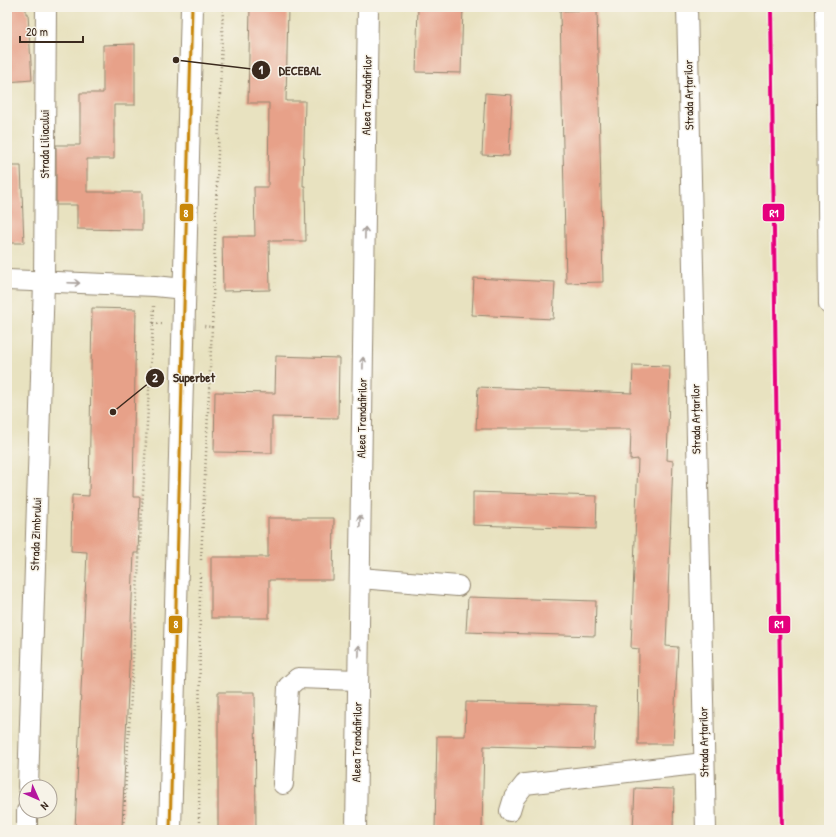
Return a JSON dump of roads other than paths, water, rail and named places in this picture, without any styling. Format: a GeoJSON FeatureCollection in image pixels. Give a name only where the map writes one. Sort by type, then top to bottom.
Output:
{"type":"FeatureCollection","features":[{"type":"Feature","properties":{"kind":"main road"},"geometry":{"type":"LineString","coordinates":[[170,830],[192,7]]}},
{"type":"Feature","properties":{"kind":"street","name":"Strada Liliacului"},"geometry":{"type":"LineString","coordinates":[[44,282],[46,7]]}},
{"type":"Feature","properties":{"kind":"street","name":"Aleea Trandafirilor"},"geometry":{"type":"LineString","coordinates":[[356,830],[368,7]]}},
{"type":"Feature","properties":{"kind":"street","name":"Strada Arțarilor"},"geometry":{"type":"LineString","coordinates":[[687,7],[706,830]]}},
{"type":"Feature","properties":{"kind":"street"},"geometry":{"type":"LineString","coordinates":[[826,7],[829,304]]}},
{"type":"Feature","properties":{"kind":"street"},"geometry":{"type":"LineString","coordinates":[[7,280],[155,286],[184,289]]}},
{"type":"Feature","properties":{"kind":"street","name":"Strada Zimbrului"},"geometry":{"type":"LineString","coordinates":[[28,779],[44,282]]}},
{"type":"Feature","properties":{"kind":"street"},"geometry":{"type":"LineString","coordinates":[[360,578],[458,586]]}},
{"type":"Feature","properties":{"kind":"street"},"geometry":{"type":"LineString","coordinates":[[283,784],[288,687],[298,678],[358,680]]}},
{"type":"Feature","properties":{"kind":"street"},"geometry":{"type":"LineString","coordinates":[[510,811],[514,798],[525,784],[704,763]]}},
{"type":"Feature","properties":{"kind":"street"},"geometry":{"type":"LineString","coordinates":[[27,819],[27,830]]}},
{"type":"Feature","properties":{"kind":"place","name":"DECEBAL"},"geometry":{"type":"Point","coordinates":[176,60]}},
{"type":"Feature","properties":{"kind":"place","name":"Superbet"},"geometry":{"type":"Point","coordinates":[113,412]}}]}
